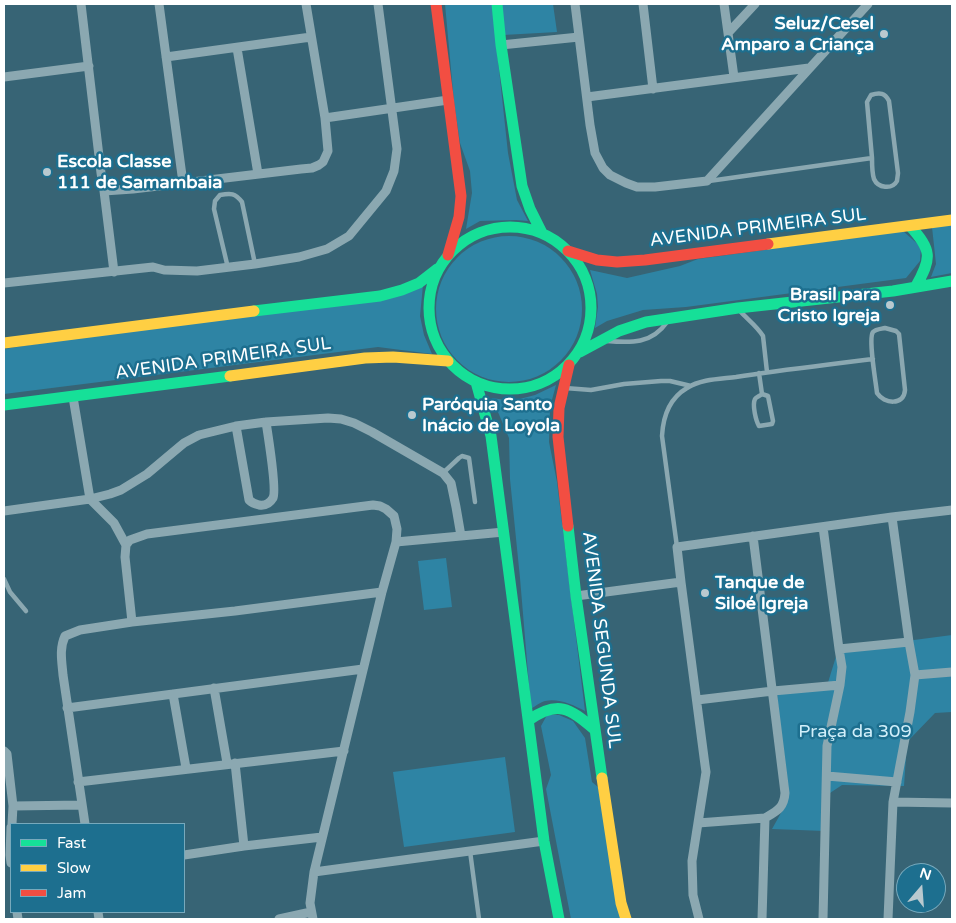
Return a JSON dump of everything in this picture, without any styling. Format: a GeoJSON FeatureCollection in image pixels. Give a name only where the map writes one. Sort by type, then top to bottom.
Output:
{"type":"FeatureCollection","features":[{"type":"Feature","properties":{"kind":"main road"},"geometry":{"type":"LineString","coordinates":[[436,4],[461,196],[459,218],[448,255]]}},
{"type":"Feature","properties":{"kind":"main road"},"geometry":{"type":"LineString","coordinates":[[497,4],[516,156],[522,186],[530,209],[542,233]]}},
{"type":"Feature","properties":{"kind":"main road","name":"AVENIDA PRIMEIRA SUL"},"geometry":{"type":"LineString","coordinates":[[568,250],[597,260],[617,262],[645,260],[952,220]]}},
{"type":"Feature","properties":{"kind":"main road"},"geometry":{"type":"LineString","coordinates":[[910,226],[926,245],[928,260],[925,272],[916,286]]}},
{"type":"Feature","properties":{"kind":"main road"},"geometry":{"type":"LineString","coordinates":[[4,343],[380,296],[419,283],[439,267],[448,255],[468,238],[493,228],[518,227],[542,233],[556,240],[568,250],[582,269],[590,290],[592,311],[589,332],[580,352],[569,365],[553,378],[535,386],[515,389],[495,388],[476,382],[461,373],[448,361],[437,345],[430,327],[428,307],[431,287],[439,267]]}},
{"type":"Feature","properties":{"kind":"main road"},"geometry":{"type":"LineString","coordinates":[[580,352],[632,326],[646,322],[738,308],[893,291],[952,281]]}},
{"type":"Feature","properties":{"kind":"main road","name":"AVENIDA PRIMEIRA SUL"},"geometry":{"type":"LineString","coordinates":[[4,405],[365,358],[393,357],[448,361]]}},
{"type":"Feature","properties":{"kind":"main road","name":"AVENIDA SEGUNDA SUL"},"geometry":{"type":"LineString","coordinates":[[569,365],[559,408],[558,437],[576,596],[594,729],[621,903],[626,919]]}},
{"type":"Feature","properties":{"kind":"main road"},"geometry":{"type":"LineString","coordinates":[[476,382],[491,436],[544,841],[559,919]]}},
{"type":"Feature","properties":{"kind":"main road"},"geometry":{"type":"LineString","coordinates":[[529,720],[552,707],[567,709],[594,729]]}},
{"type":"Feature","properties":{"kind":"street"},"geometry":{"type":"LineString","coordinates":[[81,4],[114,272]]}},
{"type":"Feature","properties":{"kind":"street"},"geometry":{"type":"LineString","coordinates":[[158,4],[183,184]]}},
{"type":"Feature","properties":{"kind":"street"},"geometry":{"type":"LineString","coordinates":[[104,191],[183,184],[312,168],[323,162],[328,151],[325,118],[306,4]]}},
{"type":"Feature","properties":{"kind":"street"},"geometry":{"type":"LineString","coordinates":[[4,283],[153,267],[164,270],[197,271],[228,268],[299,257],[327,249],[349,236],[386,191],[394,171],[397,149],[378,4]]}},
{"type":"Feature","properties":{"kind":"street"},"geometry":{"type":"LineString","coordinates":[[575,4],[595,153],[603,168],[610,175],[636,187],[655,187],[707,181],[868,4]]}},
{"type":"Feature","properties":{"kind":"street"},"geometry":{"type":"LineString","coordinates":[[643,4],[653,89]]}},
{"type":"Feature","properties":{"kind":"street"},"geometry":{"type":"LineString","coordinates":[[724,4],[734,77]]}},
{"type":"Feature","properties":{"kind":"street"},"geometry":{"type":"LineString","coordinates":[[728,33],[755,4]]}},
{"type":"Feature","properties":{"kind":"street"},"geometry":{"type":"LineString","coordinates":[[166,57],[311,37]]}},
{"type":"Feature","properties":{"kind":"street"},"geometry":{"type":"LineString","coordinates":[[501,46],[579,37]]}},
{"type":"Feature","properties":{"kind":"street"},"geometry":{"type":"LineString","coordinates":[[237,48],[258,174]]}},
{"type":"Feature","properties":{"kind":"street"},"geometry":{"type":"LineString","coordinates":[[4,77],[89,66]]}},
{"type":"Feature","properties":{"kind":"street"},"geometry":{"type":"LineString","coordinates":[[587,97],[809,68]]}},
{"type":"Feature","properties":{"kind":"street"},"geometry":{"type":"LineString","coordinates":[[325,118],[448,100]]}},
{"type":"Feature","properties":{"kind":"street"},"geometry":{"type":"LineString","coordinates":[[74,396],[90,499],[114,523],[126,545],[125,557],[132,622]]}},
{"type":"Feature","properties":{"kind":"street"},"geometry":{"type":"LineString","coordinates":[[4,511],[90,499],[121,490],[147,474],[184,443],[199,435],[236,426],[266,422],[342,418],[354,422],[443,474],[451,483],[461,536]]}},
{"type":"Feature","properties":{"kind":"street"},"geometry":{"type":"LineString","coordinates":[[236,426],[249,500],[252,503],[265,505],[274,497],[266,422]]}},
{"type":"Feature","properties":{"kind":"street"},"geometry":{"type":"LineString","coordinates":[[126,545],[130,540],[147,534],[373,505],[386,508],[394,516],[397,528],[396,542],[382,592],[314,872],[310,904],[312,916],[278,919]]}},
{"type":"Feature","properties":{"kind":"street"},"geometry":{"type":"LineString","coordinates":[[699,919],[693,895],[692,861],[706,772],[677,547],[952,510]]}},
{"type":"Feature","properties":{"kind":"street"},"geometry":{"type":"LineString","coordinates":[[888,919],[893,802],[915,675],[892,517]]}},
{"type":"Feature","properties":{"kind":"street"},"geometry":{"type":"LineString","coordinates":[[823,526],[842,667],[827,746],[823,919]]}},
{"type":"Feature","properties":{"kind":"street"},"geometry":{"type":"LineString","coordinates":[[396,542],[504,532]]}},
{"type":"Feature","properties":{"kind":"street"},"geometry":{"type":"LineString","coordinates":[[698,823],[765,818],[781,807],[784,801],[785,794],[773,691],[753,536]]}},
{"type":"Feature","properties":{"kind":"street"},"geometry":{"type":"LineString","coordinates":[[576,596],[681,582]]}},
{"type":"Feature","properties":{"kind":"street"},"geometry":{"type":"LineString","coordinates":[[85,823],[60,650],[65,636],[80,630],[132,622],[382,592]]}},
{"type":"Feature","properties":{"kind":"street"},"geometry":{"type":"LineString","coordinates":[[839,649],[909,642]]}},
{"type":"Feature","properties":{"kind":"street"},"geometry":{"type":"LineString","coordinates":[[67,708],[363,669]]}},
{"type":"Feature","properties":{"kind":"street"},"geometry":{"type":"LineString","coordinates":[[915,675],[952,672]]}},
{"type":"Feature","properties":{"kind":"street"},"geometry":{"type":"LineString","coordinates":[[697,700],[840,685]]}},
{"type":"Feature","properties":{"kind":"street"},"geometry":{"type":"LineString","coordinates":[[214,688],[231,763],[244,846]]}},
{"type":"Feature","properties":{"kind":"street"},"geometry":{"type":"LineString","coordinates":[[173,694],[186,768]]}},
{"type":"Feature","properties":{"kind":"street"},"geometry":{"type":"LineString","coordinates":[[78,782],[344,750]]}},
{"type":"Feature","properties":{"kind":"street"},"geometry":{"type":"LineString","coordinates":[[4,751],[13,806],[12,823]]}},
{"type":"Feature","properties":{"kind":"street"},"geometry":{"type":"LineString","coordinates":[[827,776],[897,782]]}},
{"type":"Feature","properties":{"kind":"street"},"geometry":{"type":"LineString","coordinates":[[893,802],[952,803]]}},
{"type":"Feature","properties":{"kind":"street"},"geometry":{"type":"LineString","coordinates":[[13,806],[82,805]]}},
{"type":"Feature","properties":{"kind":"street"},"geometry":{"type":"LineString","coordinates":[[762,919],[765,818]]}},
{"type":"Feature","properties":{"kind":"street"},"geometry":{"type":"LineString","coordinates":[[185,855],[322,837]]}},
{"type":"Feature","properties":{"kind":"street"},"geometry":{"type":"LineString","coordinates":[[314,872],[544,841]]}},
{"type":"Feature","properties":{"kind":"lane"},"geometry":{"type":"LineString","coordinates":[[876,93],[886,96],[890,102],[898,173],[897,180],[892,186],[885,188],[874,179],[872,158],[867,102],[871,95],[876,93]]}},
{"type":"Feature","properties":{"kind":"lane"},"geometry":{"type":"LineString","coordinates":[[707,181],[872,158]]}},
{"type":"Feature","properties":{"kind":"lane"},"geometry":{"type":"LineString","coordinates":[[228,268],[214,209],[215,201],[220,195],[229,193],[237,195],[242,202],[256,264]]}},
{"type":"Feature","properties":{"kind":"lane"},"geometry":{"type":"LineString","coordinates":[[738,308],[763,336],[767,372]]}},
{"type":"Feature","properties":{"kind":"lane"},"geometry":{"type":"LineString","coordinates":[[601,341],[631,343],[648,339],[663,328],[670,319]]}},
{"type":"Feature","properties":{"kind":"lane"},"geometry":{"type":"LineString","coordinates":[[884,328],[896,331],[899,334],[905,390],[903,399],[892,402],[880,397],[877,393],[873,359],[871,337],[873,332],[884,328]]}},
{"type":"Feature","properties":{"kind":"lane"},"geometry":{"type":"LineString","coordinates":[[677,547],[662,436],[665,415],[677,397],[686,388],[697,382],[873,359]]}},
{"type":"Feature","properties":{"kind":"lane"},"geometry":{"type":"LineString","coordinates":[[759,373],[762,394]]}},
{"type":"Feature","properties":{"kind":"lane"},"geometry":{"type":"LineString","coordinates":[[564,388],[591,390],[624,384],[661,381],[691,386]]}},
{"type":"Feature","properties":{"kind":"lane"},"geometry":{"type":"LineString","coordinates":[[762,394],[768,396],[773,421],[769,426],[759,426],[757,423],[754,400],[762,394]]}},
{"type":"Feature","properties":{"kind":"lane"},"geometry":{"type":"LineString","coordinates":[[443,474],[462,456],[469,458],[475,502]]}},
{"type":"Feature","properties":{"kind":"lane"},"geometry":{"type":"LineString","coordinates":[[4,579],[10,592],[26,611]]}},
{"type":"Feature","properties":{"kind":"lane"},"geometry":{"type":"LineString","coordinates":[[470,851],[479,919]]}},
{"type":"Feature","properties":{"kind":"green space"},"geometry":{"type":"Polygon","coordinates":[[[445,4],[492,4],[508,153],[517,200],[528,221],[480,221],[466,229],[472,193],[470,171],[460,143],[454,102],[445,4]]]}},
{"type":"Feature","properties":{"kind":"green space"},"geometry":{"type":"Polygon","coordinates":[[[499,4],[553,4],[557,32],[503,35],[499,4]]]}},
{"type":"Feature","properties":{"kind":"green space"},"geometry":{"type":"Polygon","coordinates":[[[952,224],[952,273],[931,277],[936,264],[932,227],[952,224]]]}},
{"type":"Feature","properties":{"kind":"green space"},"geometry":{"type":"Polygon","coordinates":[[[903,231],[921,247],[920,261],[906,278],[686,307],[643,310],[607,321],[595,328],[598,307],[597,294],[590,270],[627,278],[680,266],[698,259],[903,231]]]}},
{"type":"Feature","properties":{"kind":"green space"},"geometry":{"type":"Polygon","coordinates":[[[509,236],[523,237],[537,242],[550,248],[561,257],[570,268],[576,281],[581,295],[581,323],[576,337],[570,350],[561,361],[550,370],[537,376],[523,381],[509,382],[495,381],[481,376],[468,370],[457,361],[448,350],[442,337],[437,323],[436,309],[437,295],[442,281],[448,268],[457,257],[468,248],[481,242],[495,237],[509,236]]]}},
{"type":"Feature","properties":{"kind":"green space"},"geometry":{"type":"Polygon","coordinates":[[[423,285],[420,316],[424,335],[432,354],[378,347],[4,394],[4,349],[423,285]]]}},
{"type":"Feature","properties":{"kind":"green space"},"geometry":{"type":"Polygon","coordinates":[[[556,385],[550,407],[549,442],[557,482],[585,711],[571,704],[555,700],[543,702],[531,709],[510,479],[509,438],[492,398],[512,401],[535,395],[556,385]]]}},
{"type":"Feature","properties":{"kind":"green space"},"geometry":{"type":"Polygon","coordinates":[[[446,558],[452,607],[424,610],[418,561],[446,558]]]}},
{"type":"Feature","properties":{"kind":"green space","name":"Praça da 309"},"geometry":{"type":"Polygon","coordinates":[[[952,635],[952,712],[935,713],[907,742],[904,786],[842,785],[824,797],[825,831],[772,829],[786,804],[777,693],[826,689],[838,650],[952,635]]]}},
{"type":"Feature","properties":{"kind":"green space"},"geometry":{"type":"Polygon","coordinates":[[[547,715],[559,715],[573,721],[585,738],[592,782],[598,787],[622,919],[571,919],[546,789],[551,775],[541,726],[547,715]]]}},
{"type":"Feature","properties":{"kind":"green space"},"geometry":{"type":"Polygon","coordinates":[[[505,757],[515,832],[404,847],[393,772],[505,757]]]}},
{"type":"Feature","properties":{"kind":"traffic: fast"},"geometry":{"type":"LineString","coordinates":[[497,4],[501,45],[522,186],[530,209],[542,233]]}},
{"type":"Feature","properties":{"kind":"traffic: fast"},"geometry":{"type":"LineString","coordinates":[[910,226],[926,248],[927,254],[925,268],[916,286]]}},
{"type":"Feature","properties":{"kind":"traffic: fast"},"geometry":{"type":"LineString","coordinates":[[518,227],[534,230],[548,236],[568,250],[578,263],[588,284],[591,308],[588,332],[578,353],[568,366],[555,376],[534,386],[502,389],[486,386],[472,380],[458,371],[447,360],[432,332],[429,300],[432,284],[438,270],[447,256],[458,245],[486,230],[518,227]]}},
{"type":"Feature","properties":{"kind":"traffic: fast"},"geometry":{"type":"LineString","coordinates":[[254,311],[380,296],[419,283],[437,269]]}},
{"type":"Feature","properties":{"kind":"traffic: fast"},"geometry":{"type":"LineString","coordinates":[[580,352],[619,331],[646,322],[738,308],[893,291],[952,281]]}},
{"type":"Feature","properties":{"kind":"traffic: fast"},"geometry":{"type":"LineString","coordinates":[[4,405],[230,376]]}},
{"type":"Feature","properties":{"kind":"traffic: fast"},"geometry":{"type":"LineString","coordinates":[[476,382],[491,436],[544,841],[559,919]]}},
{"type":"Feature","properties":{"kind":"traffic: fast"},"geometry":{"type":"LineString","coordinates":[[568,526],[602,778]]}},
{"type":"Feature","properties":{"kind":"traffic: fast"},"geometry":{"type":"LineString","coordinates":[[529,720],[548,710],[563,709],[577,716],[594,729]]}},
{"type":"Feature","properties":{"kind":"traffic: slow"},"geometry":{"type":"LineString","coordinates":[[768,244],[952,220]]}},
{"type":"Feature","properties":{"kind":"traffic: slow"},"geometry":{"type":"LineString","coordinates":[[4,343],[254,311]]}},
{"type":"Feature","properties":{"kind":"traffic: slow"},"geometry":{"type":"LineString","coordinates":[[230,376],[365,358],[393,357],[448,361]]}},
{"type":"Feature","properties":{"kind":"traffic: slow"},"geometry":{"type":"LineString","coordinates":[[602,778],[621,903],[626,919]]}},
{"type":"Feature","properties":{"kind":"traffic: jam"},"geometry":{"type":"LineString","coordinates":[[436,4],[461,196],[459,217],[448,255]]}},
{"type":"Feature","properties":{"kind":"traffic: jam"},"geometry":{"type":"LineString","coordinates":[[568,251],[597,260],[617,262],[768,244]]}},
{"type":"Feature","properties":{"kind":"traffic: jam"},"geometry":{"type":"LineString","coordinates":[[568,526],[558,437],[559,408],[569,365]]}},
{"type":"Feature","properties":{"kind":"place","name":"Seluz/Cesel Amparo a Criança"},"geometry":{"type":"Point","coordinates":[884,34]}},
{"type":"Feature","properties":{"kind":"place","name":"Escola Classe 111 de Samambaia"},"geometry":{"type":"Point","coordinates":[47,172]}},
{"type":"Feature","properties":{"kind":"place","name":"Brasil para Cristo Igreja"},"geometry":{"type":"Point","coordinates":[890,305]}},
{"type":"Feature","properties":{"kind":"place","name":"Paróquia Santo Inácio de Loyola"},"geometry":{"type":"Point","coordinates":[412,415]}},
{"type":"Feature","properties":{"kind":"place","name":"Tanque de Siloé Igreja"},"geometry":{"type":"Point","coordinates":[705,593]}}]}
